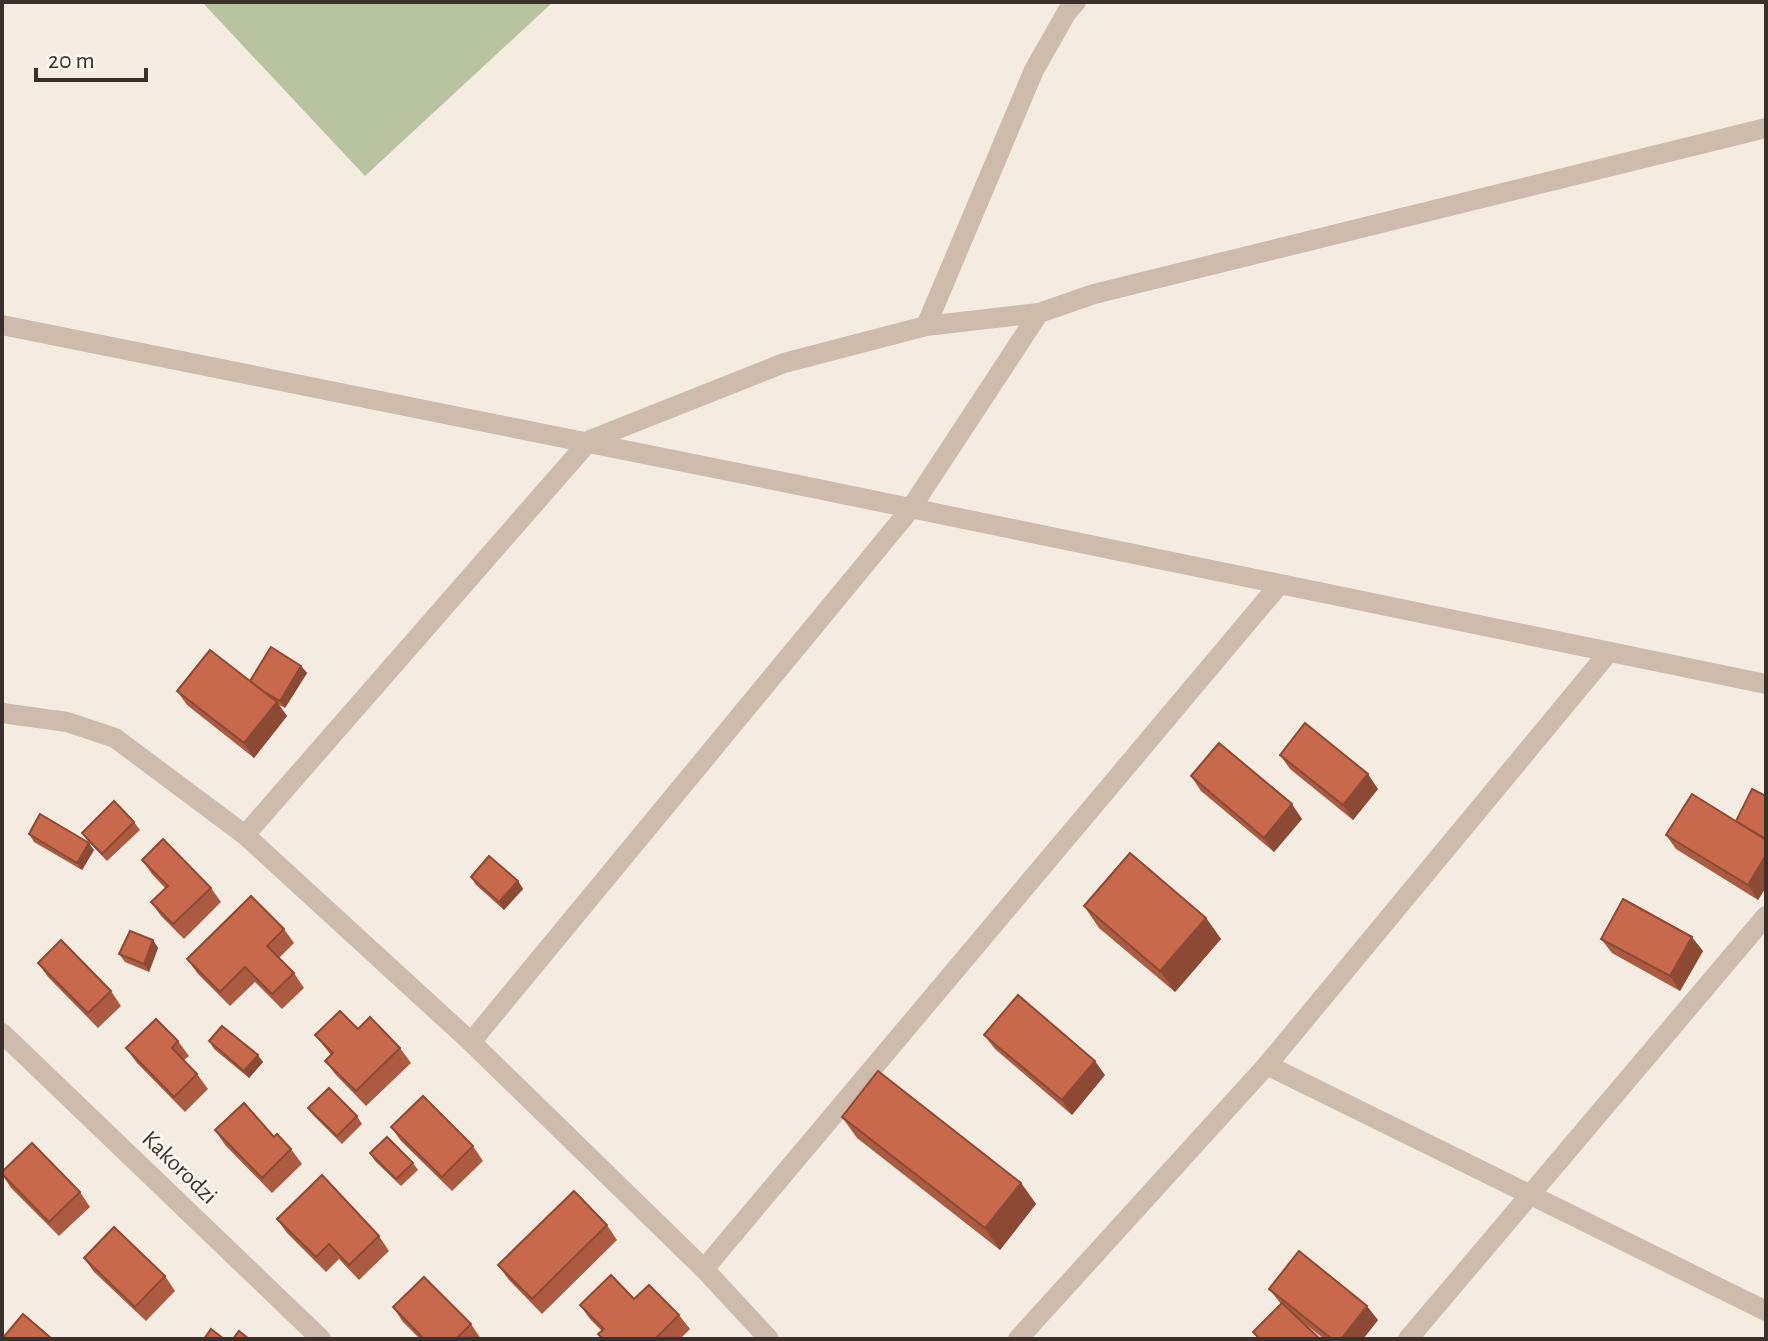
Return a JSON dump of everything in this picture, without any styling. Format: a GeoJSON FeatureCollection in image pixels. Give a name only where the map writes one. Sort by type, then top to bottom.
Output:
{"type":"FeatureCollection","features":[{"type":"Feature","properties":{"kind":"street"},"geometry":{"type":"LineString","coordinates":[[926,326],[1034,70],[1067,12],[1076,2]]}},
{"type":"Feature","properties":{"kind":"street"},"geometry":{"type":"LineString","coordinates":[[245,835],[590,440],[784,363],[926,326],[1039,313],[1094,294],[1766,128]]}},
{"type":"Feature","properties":{"kind":"street"},"geometry":{"type":"LineString","coordinates":[[471,1042],[909,511],[1039,313]]}},
{"type":"Feature","properties":{"kind":"street"},"geometry":{"type":"LineString","coordinates":[[2,325],[590,440],[909,511],[1766,684]]}},
{"type":"Feature","properties":{"kind":"street"},"geometry":{"type":"LineString","coordinates":[[704,1269],[1279,585]]}},
{"type":"Feature","properties":{"kind":"street"},"geometry":{"type":"LineString","coordinates":[[1018,1339],[1267,1065],[1609,652]]}},
{"type":"Feature","properties":{"kind":"street"},"geometry":{"type":"LineString","coordinates":[[2,713],[67,722],[115,738],[245,835],[471,1042],[704,1269],[756,1335]]}},
{"type":"Feature","properties":{"kind":"street"},"geometry":{"type":"LineString","coordinates":[[1408,1339],[1766,916]]}},
{"type":"Feature","properties":{"kind":"street","name":"Kakorodzi"},"geometry":{"type":"LineString","coordinates":[[2,1033],[321,1339]]}},
{"type":"Feature","properties":{"kind":"street"},"geometry":{"type":"LineString","coordinates":[[1267,1065],[1766,1311]]}},
{"type":"Feature","properties":{"kind":"green space"},"geometry":{"type":"Polygon","coordinates":[[[202,2],[553,2],[365,176],[202,2]]]}},
{"type":"Feature","properties":{"kind":"building"},"geometry":{"type":"Polygon","coordinates":[[[271,647],[301,666],[280,701],[250,681],[271,647]]]}},
{"type":"Feature","properties":{"kind":"building"},"geometry":{"type":"Polygon","coordinates":[[[210,650],[277,702],[244,743],[177,691],[210,650]]]}},
{"type":"Feature","properties":{"kind":"building"},"geometry":{"type":"Polygon","coordinates":[[[1305,723],[1368,774],[1343,805],[1280,755],[1305,723]]]}},
{"type":"Feature","properties":{"kind":"building"},"geometry":{"type":"Polygon","coordinates":[[[1219,743],[1292,804],[1264,838],[1191,776],[1219,743]]]}},
{"type":"Feature","properties":{"kind":"building"},"geometry":{"type":"Polygon","coordinates":[[[1752,789],[1766,796],[1766,839],[1736,821],[1752,789]]]}},
{"type":"Feature","properties":{"kind":"building"},"geometry":{"type":"Polygon","coordinates":[[[1692,794],[1766,840],[1766,855],[1748,885],[1666,835],[1692,794]]]}},
{"type":"Feature","properties":{"kind":"building"},"geometry":{"type":"Polygon","coordinates":[[[114,801],[134,822],[102,854],[82,833],[114,801]]]}},
{"type":"Feature","properties":{"kind":"building"},"geometry":{"type":"Polygon","coordinates":[[[40,814],[89,843],[77,863],[29,834],[40,814]]]}},
{"type":"Feature","properties":{"kind":"building"},"geometry":{"type":"Polygon","coordinates":[[[163,839],[211,888],[173,924],[151,902],[168,886],[142,860],[163,839]]]}},
{"type":"Feature","properties":{"kind":"building"},"geometry":{"type":"Polygon","coordinates":[[[1130,853],[1206,918],[1160,971],[1084,906],[1130,853]]]}},
{"type":"Feature","properties":{"kind":"building"},"geometry":{"type":"Polygon","coordinates":[[[489,856],[518,881],[499,902],[471,877],[489,856]]]}},
{"type":"Feature","properties":{"kind":"building"},"geometry":{"type":"Polygon","coordinates":[[[251,896],[284,929],[267,946],[294,973],[272,994],[245,967],[220,992],[187,959],[251,896]]]}},
{"type":"Feature","properties":{"kind":"building"},"geometry":{"type":"Polygon","coordinates":[[[1623,899],[1692,937],[1670,976],[1601,939],[1623,899]]]}},
{"type":"Feature","properties":{"kind":"building"},"geometry":{"type":"Polygon","coordinates":[[[130,931],[153,940],[144,964],[119,954],[130,931]]]}},
{"type":"Feature","properties":{"kind":"building"},"geometry":{"type":"Polygon","coordinates":[[[61,940],[111,991],[88,1013],[38,963],[61,940]]]}},
{"type":"Feature","properties":{"kind":"building"},"geometry":{"type":"Polygon","coordinates":[[[1018,995],[1095,1061],[1062,1100],[984,1035],[1018,995]]]}},
{"type":"Feature","properties":{"kind":"building"},"geometry":{"type":"Polygon","coordinates":[[[340,1011],[358,1029],[370,1017],[400,1048],[356,1091],[325,1061],[333,1053],[315,1035],[340,1011]]]}},
{"type":"Feature","properties":{"kind":"building"},"geometry":{"type":"Polygon","coordinates":[[[156,1019],[178,1041],[172,1048],[197,1074],[174,1097],[126,1048],[156,1019]]]}},
{"type":"Feature","properties":{"kind":"building"},"geometry":{"type":"Polygon","coordinates":[[[222,1026],[258,1055],[244,1071],[209,1041],[222,1026]]]}},
{"type":"Feature","properties":{"kind":"building"},"geometry":{"type":"Polygon","coordinates":[[[878,1071],[1021,1183],[985,1228],[842,1117],[878,1071]]]}},
{"type":"Feature","properties":{"kind":"building"},"geometry":{"type":"Polygon","coordinates":[[[329,1088],[357,1116],[337,1136],[308,1108],[329,1088]]]}},
{"type":"Feature","properties":{"kind":"building"},"geometry":{"type":"Polygon","coordinates":[[[423,1096],[473,1146],[442,1177],[391,1127],[423,1096]]]}},
{"type":"Feature","properties":{"kind":"building"},"geometry":{"type":"Polygon","coordinates":[[[244,1103],[274,1137],[277,1134],[291,1149],[262,1178],[215,1130],[244,1103]]]}},
{"type":"Feature","properties":{"kind":"building"},"geometry":{"type":"Polygon","coordinates":[[[387,1137],[413,1163],[396,1179],[370,1153],[387,1137]]]}},
{"type":"Feature","properties":{"kind":"building"},"geometry":{"type":"Polygon","coordinates":[[[32,1143],[80,1192],[49,1222],[2,1174],[32,1143]]]}},
{"type":"Feature","properties":{"kind":"building"},"geometry":{"type":"Polygon","coordinates":[[[322,1175],[379,1236],[349,1265],[329,1244],[316,1257],[277,1219],[322,1175]]]}},
{"type":"Feature","properties":{"kind":"building"},"geometry":{"type":"Polygon","coordinates":[[[574,1191],[607,1225],[532,1299],[498,1265],[574,1191]]]}},
{"type":"Feature","properties":{"kind":"building"},"geometry":{"type":"Polygon","coordinates":[[[114,1227],[165,1276],[135,1307],[84,1258],[114,1227]]]}},
{"type":"Feature","properties":{"kind":"building"},"geometry":{"type":"Polygon","coordinates":[[[1299,1251],[1367,1306],[1341,1339],[1332,1339],[1269,1289],[1299,1251]]]}},
{"type":"Feature","properties":{"kind":"building"},"geometry":{"type":"Polygon","coordinates":[[[611,1275],[634,1299],[649,1285],[679,1315],[655,1339],[603,1339],[598,1334],[604,1329],[580,1305],[611,1275]]]}},
{"type":"Feature","properties":{"kind":"building"},"geometry":{"type":"Polygon","coordinates":[[[424,1277],[471,1324],[456,1339],[424,1339],[393,1307],[424,1277]]]}},
{"type":"Feature","properties":{"kind":"building"},"geometry":{"type":"Polygon","coordinates":[[[1282,1303],[1320,1339],[1260,1339],[1253,1332],[1282,1303]]]}},
{"type":"Feature","properties":{"kind":"building"},"geometry":{"type":"Polygon","coordinates":[[[23,1314],[52,1339],[2,1339],[23,1314]]]}},
{"type":"Feature","properties":{"kind":"building"},"geometry":{"type":"Polygon","coordinates":[[[211,1329],[224,1339],[204,1339],[211,1329]]]}},
{"type":"Feature","properties":{"kind":"building"},"geometry":{"type":"Polygon","coordinates":[[[239,1331],[249,1339],[233,1339],[239,1331]]]}}]}
